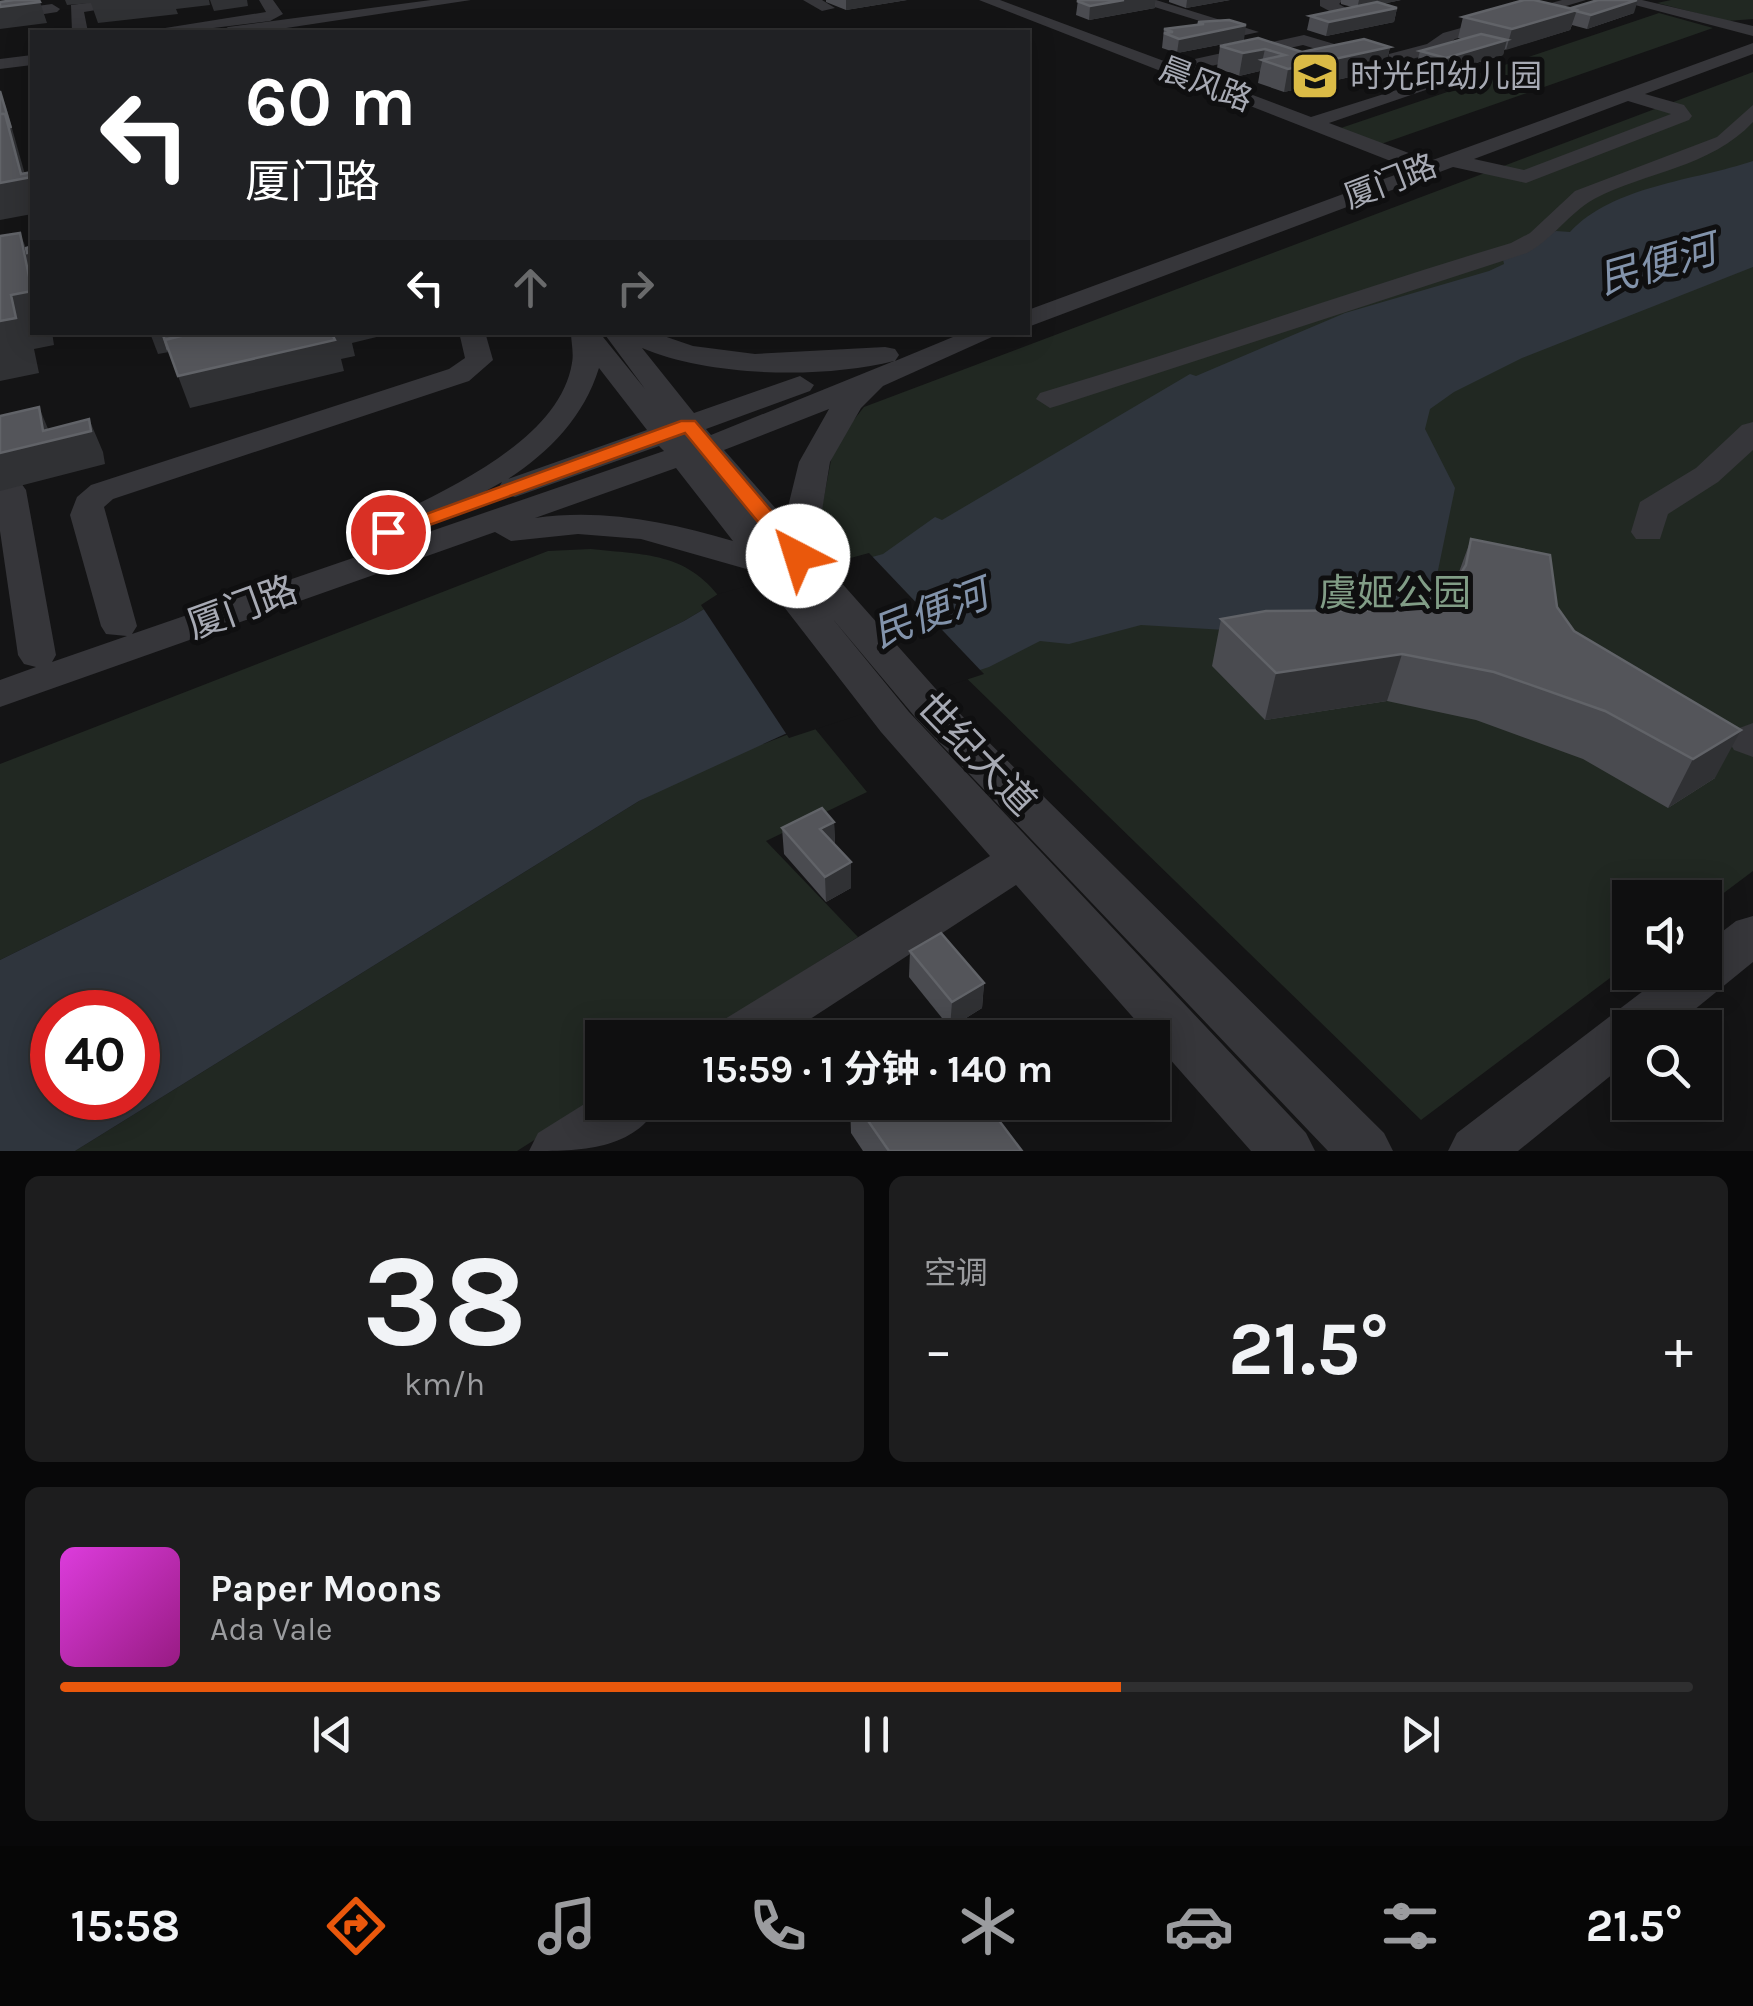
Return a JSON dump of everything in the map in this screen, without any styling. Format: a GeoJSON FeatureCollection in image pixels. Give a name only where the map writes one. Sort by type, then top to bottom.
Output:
{"type":"FeatureCollection","features":[{"type":"Feature","properties":{"kind":"street"},"geometry":{"type":"LineString","coordinates":[[80,30],[76,8],[150,0]]}},
{"type":"Feature","properties":{"kind":"street"},"geometry":{"type":"LineString","coordinates":[[163,30],[275,14],[266,0]]}},
{"type":"Feature","properties":{"kind":"street"},"geometry":{"type":"LineString","coordinates":[[314,0],[336,30]]}},
{"type":"Feature","properties":{"kind":"street"},"geometry":{"type":"LineString","coordinates":[[335,0],[359,30]]}},
{"type":"Feature","properties":{"kind":"street"},"geometry":{"type":"LineString","coordinates":[[243,30],[464,0]]}},
{"type":"Feature","properties":{"kind":"street"},"geometry":{"type":"LineString","coordinates":[[810,0],[827,8]]}},
{"type":"Feature","properties":{"kind":"street"},"geometry":{"type":"LineString","coordinates":[[996,2],[1044,0]]}},
{"type":"Feature","properties":{"kind":"street"},"geometry":{"type":"LineString","coordinates":[[1144,0],[1222,27]]}},
{"type":"Feature","properties":{"kind":"street"},"geometry":{"type":"LineString","coordinates":[[1185,34],[1222,27],[1278,31],[1350,16],[1325,4],[1336,0]]}},
{"type":"Feature","properties":{"kind":"street"},"geometry":{"type":"LineString","coordinates":[[1395,58],[1433,48],[1449,36],[1579,0]]}},
{"type":"Feature","properties":{"kind":"street"},"geometry":{"type":"LineString","coordinates":[[1623,0],[1753,34]]}},
{"type":"Feature","properties":{"kind":"street","name":"晨风路"},"geometry":{"type":"LineString","coordinates":[[996,2],[1310,123],[1427,163],[1526,177],[1682,116],[1678,109],[1623,94]]}},
{"type":"Feature","properties":{"kind":"street"},"geometry":{"type":"LineString","coordinates":[[0,8],[50,3]]}},
{"type":"Feature","properties":{"kind":"street"},"geometry":{"type":"LineString","coordinates":[[0,16],[50,3]]}},
{"type":"Feature","properties":{"kind":"street"},"geometry":{"type":"LineString","coordinates":[[0,32],[50,25],[56,21],[50,3]]}},
{"type":"Feature","properties":{"kind":"street","name":"厦门路"},"geometry":{"type":"LineString","coordinates":[[1030,318],[1753,34]]}},
{"type":"Feature","properties":{"kind":"street"},"geometry":{"type":"LineString","coordinates":[[1170,70],[1304,40],[1440,82],[1310,123]]}},
{"type":"Feature","properties":{"kind":"street"},"geometry":{"type":"LineString","coordinates":[[0,50],[30,46]]}},
{"type":"Feature","properties":{"kind":"street","name":"厦门路"},"geometry":{"type":"LineString","coordinates":[[1030,302],[1753,48]]}},
{"type":"Feature","properties":{"kind":"street"},"geometry":{"type":"LineString","coordinates":[[0,64],[30,60]]}},
{"type":"Feature","properties":{"kind":"street"},"geometry":{"type":"LineString","coordinates":[[1050,399],[1188,358],[1330,305],[1519,248],[1602,187],[1724,141],[1753,111]]}},
{"type":"Feature","properties":{"kind":"street"},"geometry":{"type":"LineString","coordinates":[[120,626],[86,515],[88,504],[102,492],[448,380],[479,360],[473,335]]}},
{"type":"Feature","properties":{"kind":"street"},"geometry":{"type":"LineString","coordinates":[[388,532],[482,482],[530,450],[570,400],[586,366],[584,335]]}},
{"type":"Feature","properties":{"kind":"street","name":"世纪大道"},"geometry":{"type":"LineString","coordinates":[[587,335],[684,440],[912,715],[1021,859],[1286,1151]]}},
{"type":"Feature","properties":{"kind":"street","name":"世纪大道"},"geometry":{"type":"LineString","coordinates":[[618,335],[684,440]]}},
{"type":"Feature","properties":{"kind":"street"},"geometry":{"type":"LineString","coordinates":[[635,335],[671,350],[757,364],[887,362]]}},
{"type":"Feature","properties":{"kind":"street","name":"厦门路"},"geometry":{"type":"LineString","coordinates":[[887,362],[940,335]]}},
{"type":"Feature","properties":{"kind":"street","name":"厦门路"},"geometry":{"type":"LineString","coordinates":[[0,694],[364,563],[887,362],[980,335]]}},
{"type":"Feature","properties":{"kind":"street"},"geometry":{"type":"LineString","coordinates":[[364,563],[551,524],[596,524],[690,536],[788,567],[811,464],[856,396],[887,362]]}},
{"type":"Feature","properties":{"kind":"street"},"geometry":{"type":"LineString","coordinates":[[1648,532],[1652,509],[1723,464],[1753,431]]}},
{"type":"Feature","properties":{"kind":"street","name":"厦门路"},"geometry":{"type":"LineString","coordinates":[[0,668],[388,532],[684,440]]}},
{"type":"Feature","properties":{"kind":"street"},"geometry":{"type":"LineString","coordinates":[[10,490],[37,655]]}},
{"type":"Feature","properties":{"kind":"street","name":"世纪大道"},"geometry":{"type":"LineString","coordinates":[[912,715],[1365,1151]]}},
{"type":"Feature","properties":{"kind":"street"},"geometry":{"type":"LineString","coordinates":[[766,1020],[1021,859]]}},
{"type":"Feature","properties":{"kind":"street"},"geometry":{"type":"LineString","coordinates":[[1722,959],[1753,935]]}},
{"type":"Feature","properties":{"kind":"street"},"geometry":{"type":"LineString","coordinates":[[1656,1010],[1682,990]]}},
{"type":"Feature","properties":{"kind":"street"},"geometry":{"type":"LineString","coordinates":[[1476,1151],[1612,1045]]}},
{"type":"Feature","properties":{"kind":"street"},"geometry":{"type":"LineString","coordinates":[[557,1151],[606,1120]]}},
{"type":"Feature","properties":{"kind":"green space"},"geometry":{"type":"Polygon","coordinates":[[[1753,0],[1753,19],[1728,21],[1657,3],[1753,0]]]}},
{"type":"Feature","properties":{"kind":"green space"},"geometry":{"type":"Polygon","coordinates":[[[1659,13],[1713,28],[1381,144],[1338,129],[1462,87],[1451,83],[1659,13]]]}},
{"type":"Feature","properties":{"kind":"green space","name":"虞姬公园"},"geometry":{"type":"Polygon","coordinates":[[[1753,72],[1753,871],[1722,894],[1722,880],[1612,880],[1612,977],[1421,1120],[817,533],[834,445],[864,407],[1753,72]]]}},
{"type":"Feature","properties":{"kind":"green space"},"geometry":{"type":"Polygon","coordinates":[[[591,549],[647,555],[679,564],[694,572],[721,599],[684,621],[0,960],[0,764],[548,551],[591,549]]]}},
{"type":"Feature","properties":{"kind":"green space"},"geometry":{"type":"Polygon","coordinates":[[[812,725],[867,792],[766,841],[858,937],[725,1020],[585,1020],[585,1108],[517,1151],[75,1151],[125,1120],[160,1120],[160,1098],[639,801],[714,763],[812,725]]]}},
{"type":"Feature","properties":{"kind":"water","name":"民便河"},"geometry":{"type":"Polygon","coordinates":[[[1753,161],[1753,267],[1522,358],[1454,392],[1430,409],[1425,429],[1455,488],[1436,580],[1456,584],[1451,611],[1242,631],[1141,625],[1069,644],[1040,641],[989,667],[785,734],[639,801],[160,1098],[160,990],[30,990],[30,1120],[125,1120],[75,1151],[0,1151],[0,960],[684,621],[721,599],[883,554],[935,517],[942,520],[1190,374],[1196,376],[1345,313],[1489,271],[1504,264],[1503,259],[1556,231],[1570,232],[1609,204],[1656,186],[1753,161]]]}},
{"type":"Feature","properties":{"kind":"pier"},"geometry":{"type":"Polygon","coordinates":[[[869,553],[984,674],[789,738],[701,605],[718,594],[869,553]]]}},
{"type":"Feature","properties":{"kind":"building"},"geometry":{"type":"Polygon","coordinates":[[[1124,0],[1090,6],[1077,1],[1124,0]]]}},
{"type":"Feature","properties":{"kind":"building"},"geometry":{"type":"Polygon","coordinates":[[[1524,0],[1577,10],[1512,29],[1463,17],[1524,0]]]}},
{"type":"Feature","properties":{"kind":"building"},"geometry":{"type":"Polygon","coordinates":[[[1598,0],[1637,0],[1591,15],[1571,8],[1598,0]]]}},
{"type":"Feature","properties":{"kind":"building"},"geometry":{"type":"Polygon","coordinates":[[[0,2],[40,2],[0,7],[0,2]]]}},
{"type":"Feature","properties":{"kind":"building"},"geometry":{"type":"Polygon","coordinates":[[[1377,2],[1397,8],[1329,22],[1310,16],[1377,2]]]}},
{"type":"Feature","properties":{"kind":"building"},"geometry":{"type":"Polygon","coordinates":[[[1229,20],[1246,25],[1179,39],[1164,33],[1173,32],[1164,29],[1204,24],[1198,22],[1229,20]]]}},
{"type":"Feature","properties":{"kind":"building"},"geometry":{"type":"Polygon","coordinates":[[[1481,34],[1507,40],[1446,58],[1420,51],[1481,34]]]}},
{"type":"Feature","properties":{"kind":"building"},"geometry":{"type":"Polygon","coordinates":[[[1258,38],[1302,52],[1364,39],[1390,47],[1288,69],[1262,60],[1285,55],[1265,49],[1243,53],[1220,46],[1258,38]]]}},
{"type":"Feature","properties":{"kind":"building"},"geometry":{"type":"Polygon","coordinates":[[[0,91],[11,128],[5,114],[0,114],[0,91]]]}},
{"type":"Feature","properties":{"kind":"building"},"geometry":{"type":"Polygon","coordinates":[[[0,114],[5,114],[21,174],[30,172],[30,177],[0,183],[0,114]]]}},
{"type":"Feature","properties":{"kind":"building"},"geometry":{"type":"Polygon","coordinates":[[[20,233],[30,291],[11,295],[16,318],[0,321],[0,236],[20,233]]]}},
{"type":"Feature","properties":{"kind":"building"},"geometry":{"type":"Polygon","coordinates":[[[185,335],[332,335],[335,340],[178,376],[165,340],[185,335]]]}},
{"type":"Feature","properties":{"kind":"building"},"geometry":{"type":"Polygon","coordinates":[[[39,407],[43,431],[89,419],[91,431],[0,453],[0,416],[39,407]]]}},
{"type":"Feature","properties":{"kind":"building"},"geometry":{"type":"Polygon","coordinates":[[[1471,539],[1550,555],[1557,607],[1574,631],[1741,730],[1693,759],[1605,711],[1494,672],[1402,654],[1276,673],[1221,619],[1266,611],[1402,610],[1442,595],[1455,583],[1466,565],[1471,539]]]}},
{"type":"Feature","properties":{"kind":"building"},"geometry":{"type":"Polygon","coordinates":[[[822,808],[834,822],[820,829],[851,862],[825,877],[782,828],[822,808]]]}},
{"type":"Feature","properties":{"kind":"building"},"geometry":{"type":"Polygon","coordinates":[[[941,933],[984,983],[952,1002],[910,951],[941,933]]]}},
{"type":"Feature","properties":{"kind":"building"},"geometry":{"type":"Polygon","coordinates":[[[867,1120],[999,1120],[1022,1151],[889,1151],[867,1120]]]}},
{"type":"Feature","properties":{"kind":"place","name":"时光印幼儿园"},"geometry":{"type":"Point","coordinates":[1315,76]}},
{"type":"Feature","properties":{"kind":"route"},"geometry":{"type":"LineString","coordinates":[[388,532],[688,425],[798,556]]}}]}
